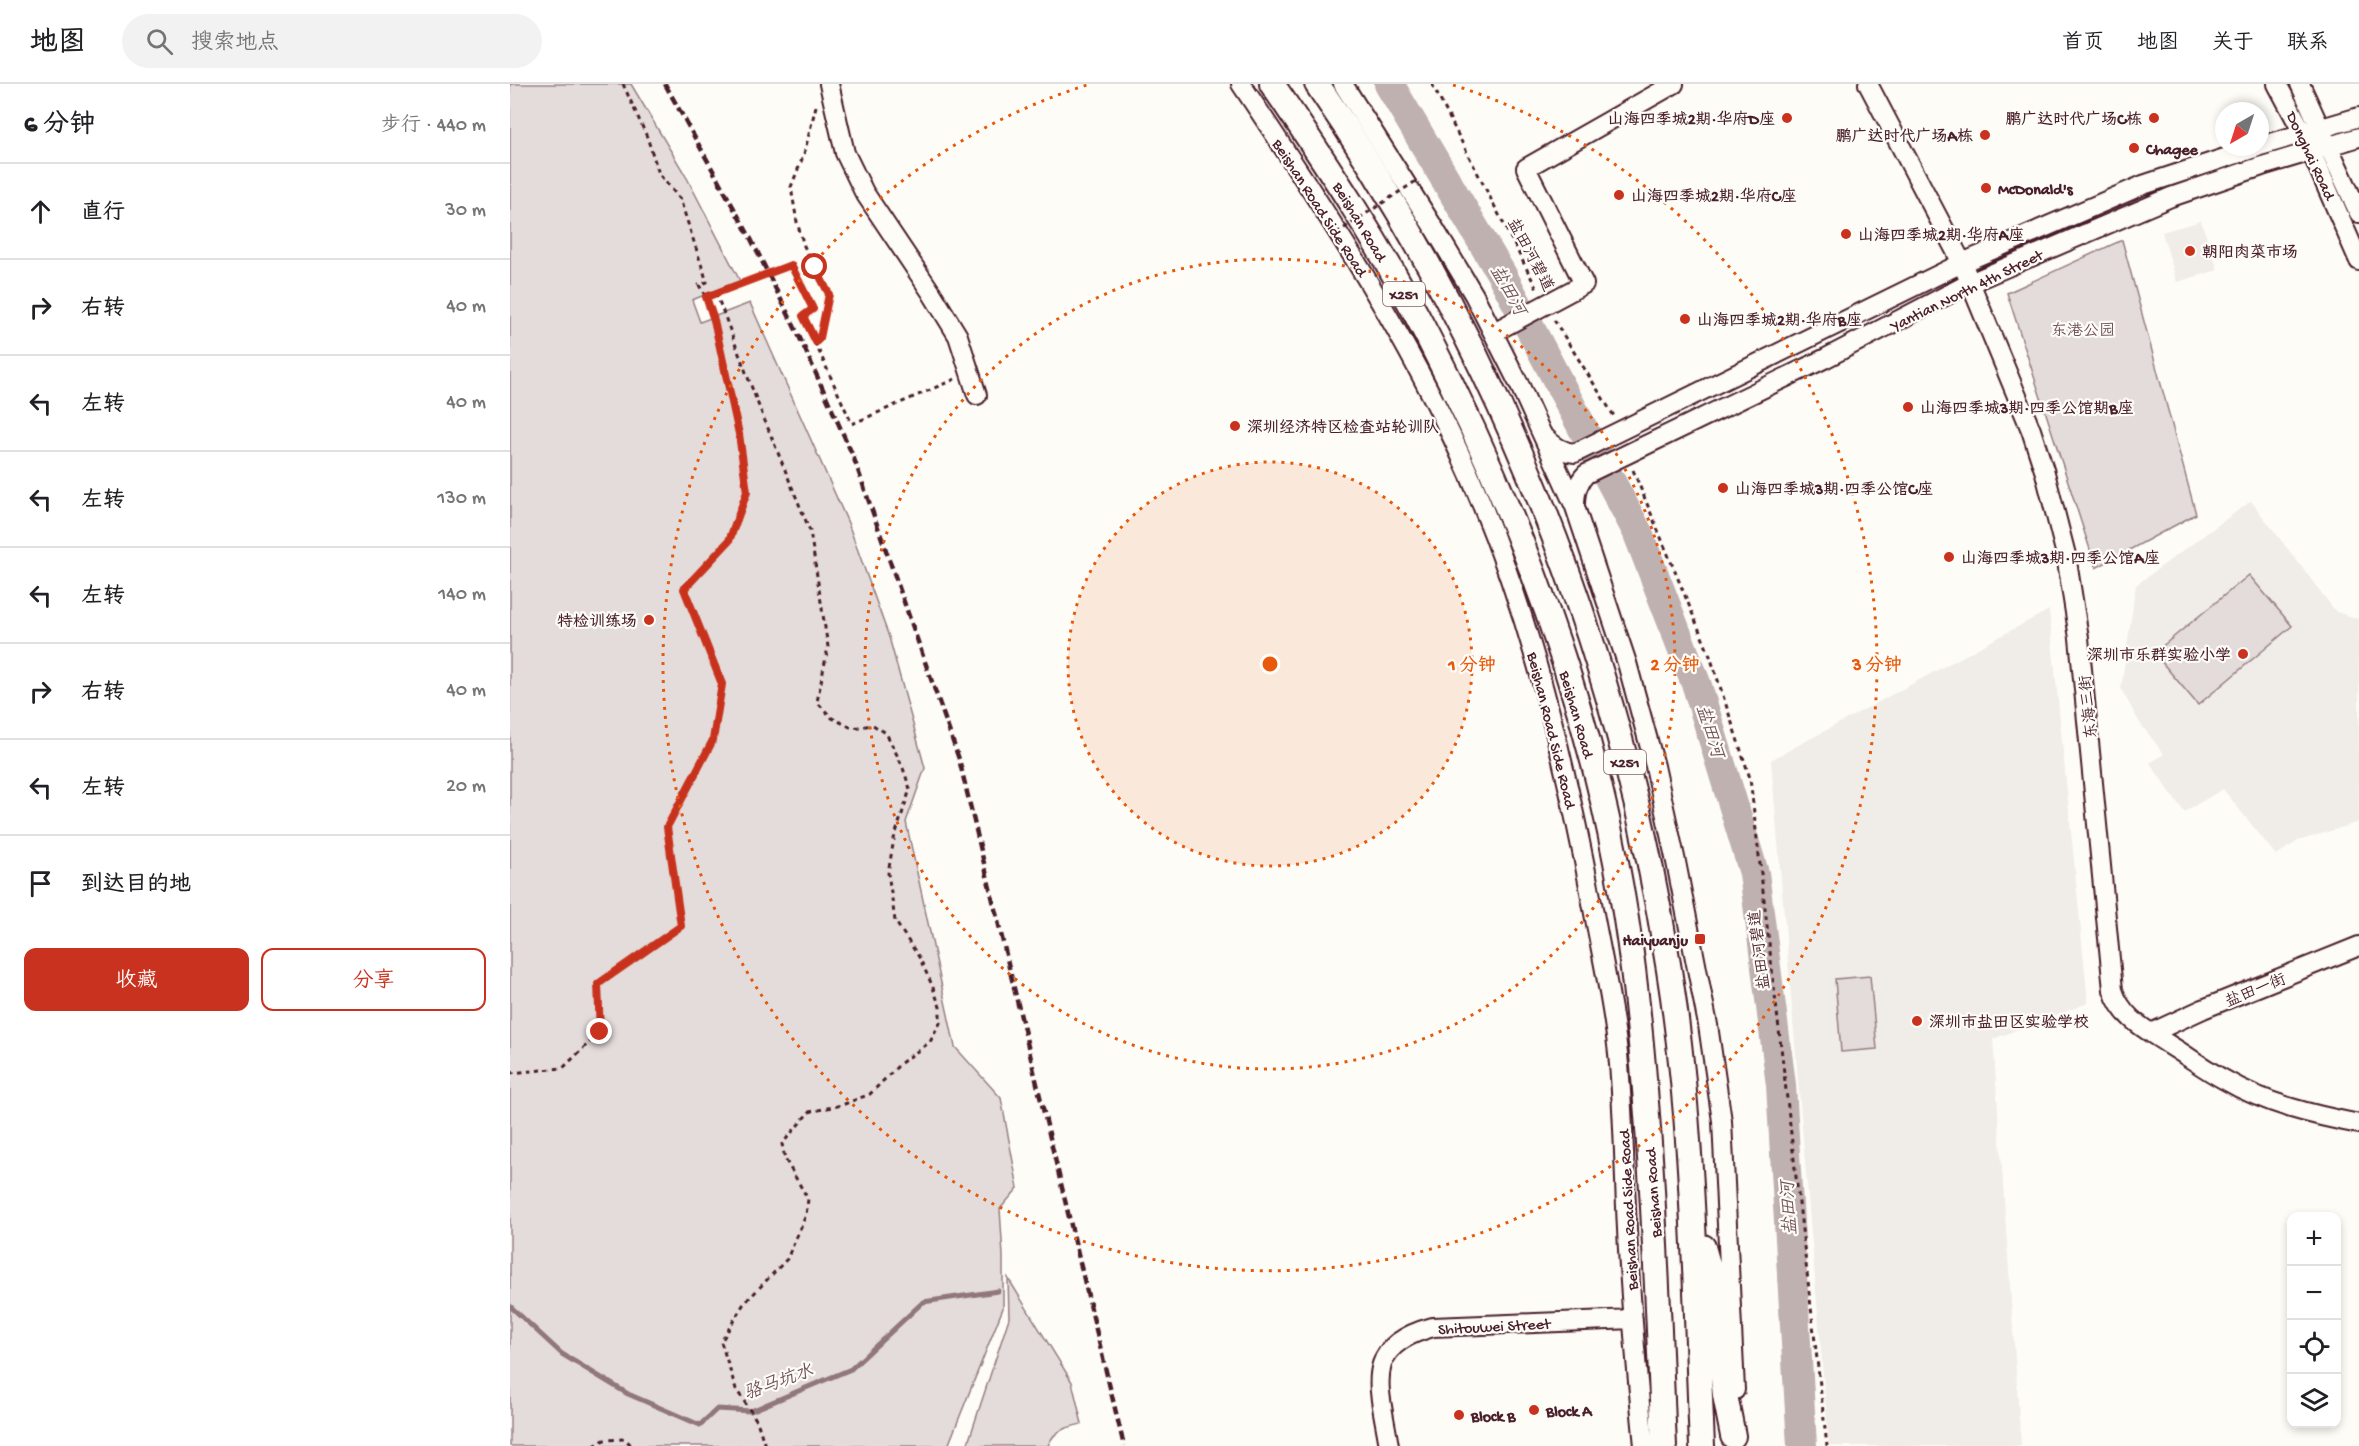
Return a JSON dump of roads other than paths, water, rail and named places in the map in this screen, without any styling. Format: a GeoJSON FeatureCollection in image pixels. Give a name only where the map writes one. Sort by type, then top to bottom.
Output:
{"type":"FeatureCollection","features":[{"type":"Feature","properties":{"kind":"main road","name":"Beishan Road"},"geometry":{"type":"LineString","coordinates":[[1272,84],[1327,165],[1378,247],[1427,334],[1479,441],[1512,516],[1573,690],[1599,787],[1633,967],[1629,1052],[1655,1232],[1664,1446]]}},
{"type":"Feature","properties":{"kind":"main road","name":"Beishan Road"},"geometry":{"type":"LineString","coordinates":[[1317,84],[1351,133],[1413,237],[1451,307],[1505,417],[1551,523],[1593,645],[1648,852],[1670,972],[1689,1134],[1702,1446]]}},
{"type":"Feature","properties":{"kind":"main road"},"geometry":{"type":"LineString","coordinates":[[1325,84],[1351,133]]}},
{"type":"Feature","properties":{"kind":"main road"},"geometry":{"type":"LineString","coordinates":[[1691,1204],[1715,1289],[1725,1395],[1733,1441]]}},
{"type":"Feature","properties":{"kind":"street"},"geometry":{"type":"LineString","coordinates":[[829,84],[845,153],[864,192],[932,292],[958,336],[977,395]]}},
{"type":"Feature","properties":{"kind":"street","name":"Beishan Road Side Road"},"geometry":{"type":"LineString","coordinates":[[1241,84],[1310,187],[1407,347],[1455,442],[1517,594],[1540,670],[1563,760],[1589,889],[1629,1052],[1633,1319],[1644,1446]]}},
{"type":"Feature","properties":{"kind":"street"},"geometry":{"type":"LineString","coordinates":[[1343,84],[1501,329],[1575,507],[1624,653],[1655,766],[1678,872],[1708,1025],[1723,1132],[1735,1385],[1733,1441]]}},
{"type":"Feature","properties":{"kind":"street"},"geometry":{"type":"LineString","coordinates":[[1501,329],[1584,284],[1526,168],[1674,84]]}},
{"type":"Feature","properties":{"kind":"street","name":"东海三街"},"geometry":{"type":"LineString","coordinates":[[1868,84],[1962,263],[2031,430],[2045,472],[2066,555],[2086,687],[2113,990],[2118,1006],[2151,1033]]}},
{"type":"Feature","properties":{"kind":"street","name":"Donghai Road"},"geometry":{"type":"LineString","coordinates":[[2277,84],[2303,133],[2359,261]]}},
{"type":"Feature","properties":{"kind":"street","name":"Donghai Road"},"geometry":{"type":"LineString","coordinates":[[2300,84],[2359,213]]}},
{"type":"Feature","properties":{"kind":"street","name":"Yantian North 4th Street"},"geometry":{"type":"LineString","coordinates":[[2269,144],[2359,117]]}},
{"type":"Feature","properties":{"kind":"street","name":"Yantian North 4th Street"},"geometry":{"type":"LineString","coordinates":[[1575,507],[1577,486],[1586,474],[1826,358],[1970,283],[2171,197],[2262,166],[2359,137]]}},
{"type":"Feature","properties":{"kind":"street","name":"Yantian North 4th Street"},"geometry":{"type":"LineString","coordinates":[[1544,436],[1566,452],[1575,453],[1962,263],[2142,185],[2231,156]]}},
{"type":"Feature","properties":{"kind":"street"},"geometry":{"type":"LineString","coordinates":[[1482,508],[1512,516]]}},
{"type":"Feature","properties":{"kind":"street","name":"盐田一街"},"geometry":{"type":"LineString","coordinates":[[2151,1033],[2359,946]]}},
{"type":"Feature","properties":{"kind":"street"},"geometry":{"type":"LineString","coordinates":[[2151,1033],[2226,1081],[2271,1101],[2309,1114],[2359,1124]]}},
{"type":"Feature","properties":{"kind":"street","name":"Shitouwei Street"},"geometry":{"type":"LineString","coordinates":[[1389,1446],[1379,1380],[1382,1361],[1394,1345],[1411,1333],[1433,1327],[1633,1319]]}},
{"type":"Feature","properties":{"kind":"waterway","name":"盐田河"},"geometry":{"type":"LineString","coordinates":[[1389,84],[1502,275],[1637,531],[1697,686],[1754,873],[1781,1085],[1802,1446]]}},
{"type":"Feature","properties":{"kind":"waterway","name":"骆马坑水"},"geometry":{"type":"LineString","coordinates":[[510,1306],[562,1354],[628,1394],[700,1425],[717,1409],[751,1411],[851,1369],[923,1302],[998,1291]]}},
{"type":"Feature","properties":{"kind":"railway"},"geometry":{"type":"LineString","coordinates":[[665,84],[751,239],[799,336],[853,456],[959,759],[1124,1446]]}},
{"type":"Feature","properties":{"kind":"place","name":"山海四季城2期·华府D座"},"geometry":{"type":"Point","coordinates":[1787,118]}},
{"type":"Feature","properties":{"kind":"place","name":"鹏广达时代广场C栋"},"geometry":{"type":"Point","coordinates":[2154,118]}},
{"type":"Feature","properties":{"kind":"place","name":"鹏广达时代广场A栋"},"geometry":{"type":"Point","coordinates":[1985,135]}},
{"type":"Feature","properties":{"kind":"place","name":"Chagee"},"geometry":{"type":"Point","coordinates":[2134,148]}},
{"type":"Feature","properties":{"kind":"place","name":"McDonald's"},"geometry":{"type":"Point","coordinates":[1986,188]}},
{"type":"Feature","properties":{"kind":"place","name":"山海四季城2期·华府C座"},"geometry":{"type":"Point","coordinates":[1619,195]}},
{"type":"Feature","properties":{"kind":"place","name":"山海四季城2期·华府A座"},"geometry":{"type":"Point","coordinates":[1846,234]}},
{"type":"Feature","properties":{"kind":"place","name":"朝阳肉菜市场"},"geometry":{"type":"Point","coordinates":[2190,251]}},
{"type":"Feature","properties":{"kind":"place","name":"山海四季城2期·华府B座"},"geometry":{"type":"Point","coordinates":[1685,319]}},
{"type":"Feature","properties":{"kind":"place","name":"山海四季城3期·四季公馆期B座"},"geometry":{"type":"Point","coordinates":[1908,407]}},
{"type":"Feature","properties":{"kind":"place","name":"深圳经济特区检查站轮训队"},"geometry":{"type":"Point","coordinates":[1235,426]}},
{"type":"Feature","properties":{"kind":"place","name":"山海四季城3期·四季公馆C座"},"geometry":{"type":"Point","coordinates":[1723,488]}},
{"type":"Feature","properties":{"kind":"place","name":"山海四季城3期·四季公馆A座"},"geometry":{"type":"Point","coordinates":[1949,557]}},
{"type":"Feature","properties":{"kind":"place","name":"特检训练场"},"geometry":{"type":"Point","coordinates":[649,620]}},
{"type":"Feature","properties":{"kind":"place","name":"深圳市乐群实验小学"},"geometry":{"type":"Point","coordinates":[2243,654]}},
{"type":"Feature","properties":{"kind":"place","name":"Haiyuanju"},"geometry":{"type":"Point","coordinates":[1700,939]}},
{"type":"Feature","properties":{"kind":"place","name":"深圳市盐田区实验学校"},"geometry":{"type":"Point","coordinates":[1917,1021]}},
{"type":"Feature","properties":{"kind":"place","name":"Block A"},"geometry":{"type":"Point","coordinates":[1534,1410]}},
{"type":"Feature","properties":{"kind":"place","name":"Block B"},"geometry":{"type":"Point","coordinates":[1459,1415]}},
{"type":"Feature","properties":{"kind":"park label","name":"东港公园"},"geometry":{"type":"Point","coordinates":[2083,329]}}]}
